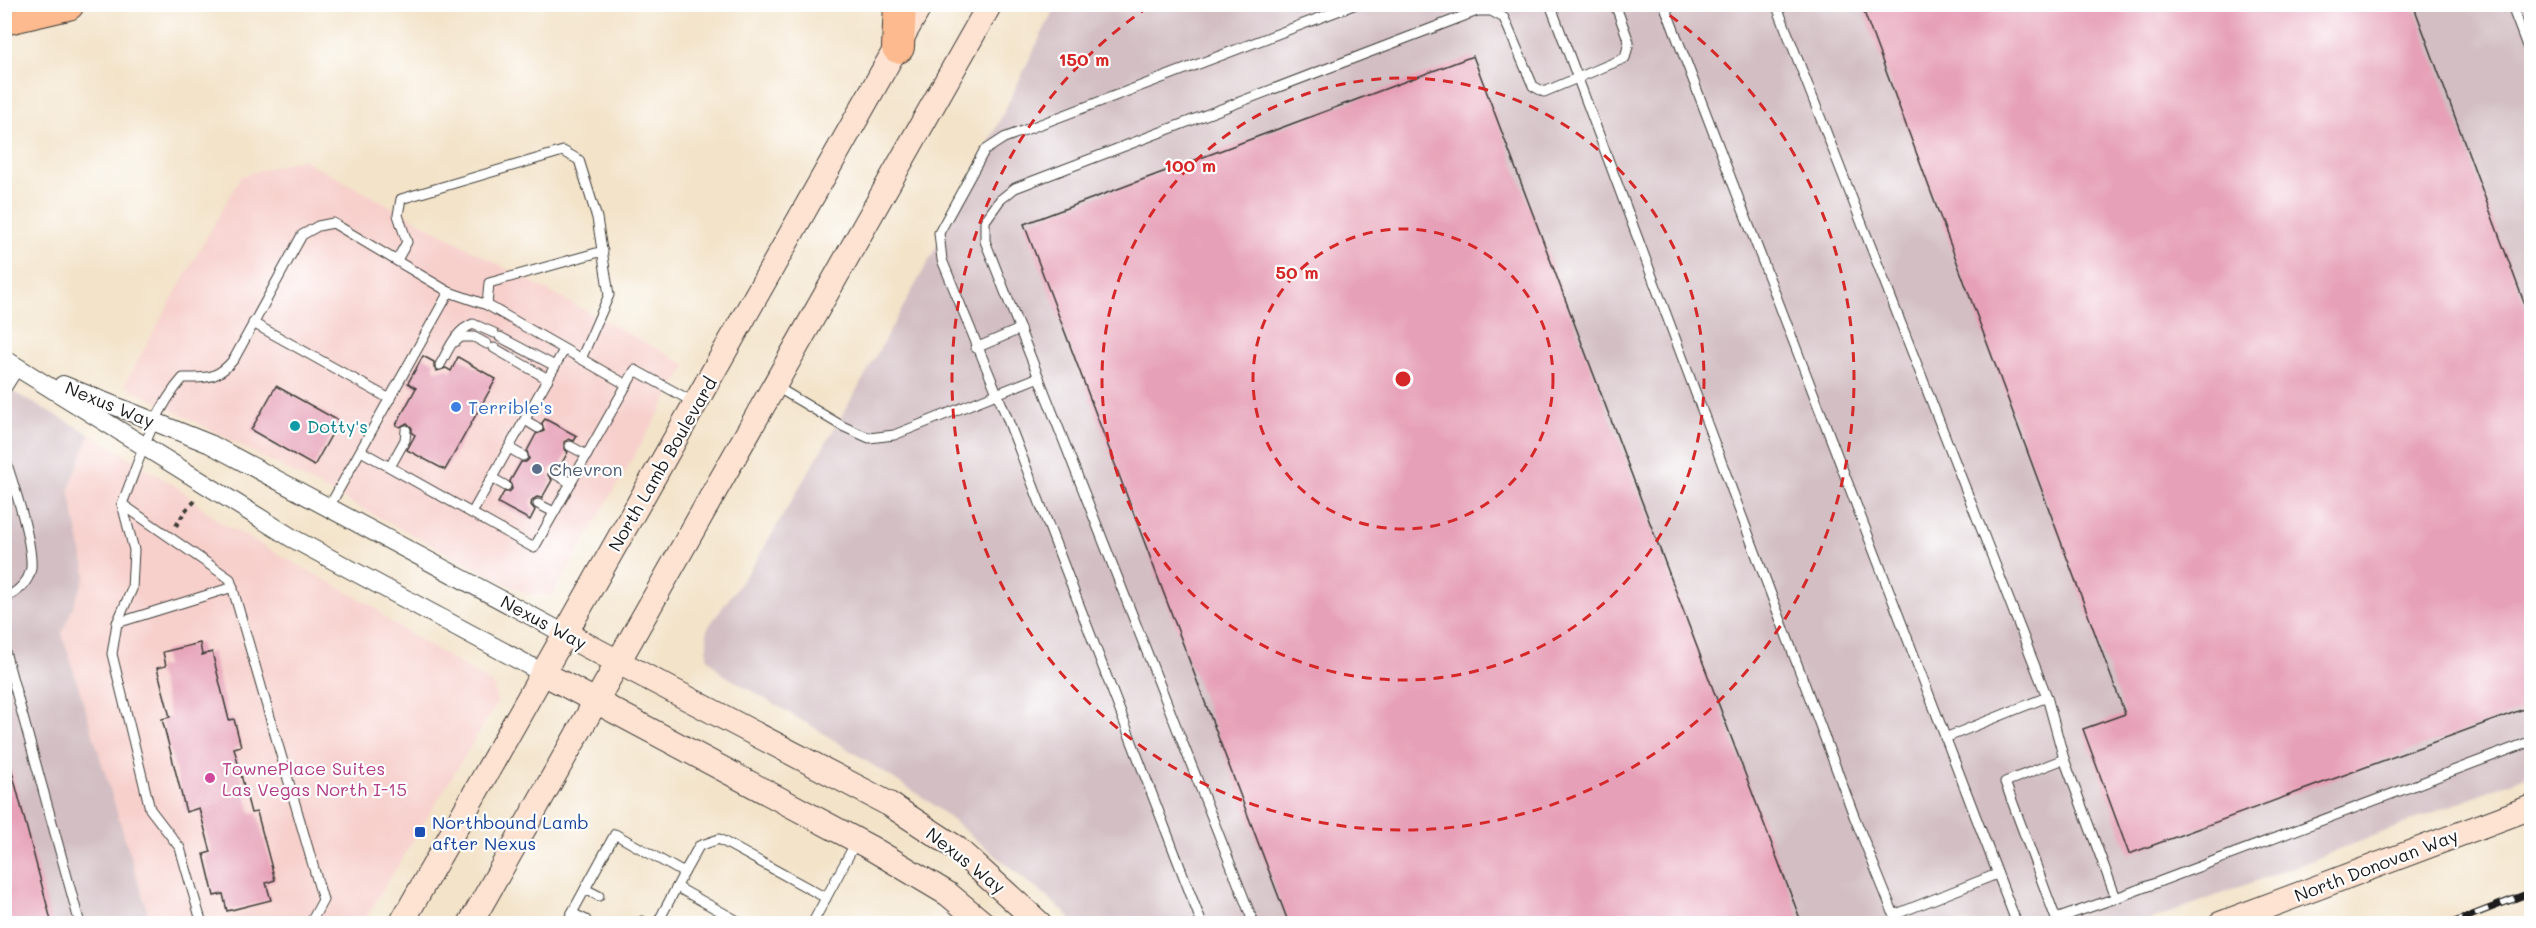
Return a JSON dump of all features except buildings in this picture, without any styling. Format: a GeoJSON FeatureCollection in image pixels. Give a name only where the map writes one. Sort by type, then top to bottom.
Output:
{"type":"FeatureCollection","features":[{"type":"Feature","properties":{"kind":"highway"},"geometry":{"type":"LineString","coordinates":[[4,19],[68,4]]}},
{"type":"Feature","properties":{"kind":"highway"},"geometry":{"type":"LineString","coordinates":[[898,47],[900,4]]}},
{"type":"Feature","properties":{"kind":"main road","name":"North Lamb Boulevard"},"geometry":{"type":"LineString","coordinates":[[401,924],[921,4]]}},
{"type":"Feature","properties":{"kind":"main road"},"geometry":{"type":"LineString","coordinates":[[470,924],[990,4]]}},
{"type":"Feature","properties":{"kind":"main road","name":"Nexus Way"},"geometry":{"type":"LineString","coordinates":[[565,634],[889,804],[955,847],[1040,924]]}},
{"type":"Feature","properties":{"kind":"main road","name":"Nexus Way"},"geometry":{"type":"LineString","coordinates":[[543,673],[857,840],[948,894],[984,924]]}},
{"type":"Feature","properties":{"kind":"main road","name":"North Donovan Way"},"geometry":{"type":"LineString","coordinates":[[2220,924],[2532,807]]}},
{"type":"Feature","properties":{"kind":"street","name":"Nexus Way"},"geometry":{"type":"LineString","coordinates":[[12,363],[210,444],[565,634]]}},
{"type":"Feature","properties":{"kind":"street","name":"Nexus Way"},"geometry":{"type":"LineString","coordinates":[[12,363],[292,538],[543,673]]}},
{"type":"Feature","properties":{"kind":"lane"},"geometry":{"type":"LineString","coordinates":[[1202,924],[997,394],[976,348],[942,260],[939,233],[984,152],[1004,138],[1356,4]]}},
{"type":"Feature","properties":{"kind":"lane"},"geometry":{"type":"LineString","coordinates":[[1550,4],[1895,920],[1997,874]]}},
{"type":"Feature","properties":{"kind":"lane"},"geometry":{"type":"LineString","coordinates":[[1254,924],[985,241],[985,221],[1000,200],[1015,188],[1477,11],[1491,11],[1504,18],[1533,86],[1544,92],[1625,58],[1629,42],[1614,4]]}},
{"type":"Feature","properties":{"kind":"lane"},"geometry":{"type":"LineString","coordinates":[[1664,4],[2017,924]]}},
{"type":"Feature","properties":{"kind":"lane"},"geometry":{"type":"LineString","coordinates":[[1776,4],[2047,697],[2064,759],[2116,898]]}},
{"type":"Feature","properties":{"kind":"lane"},"geometry":{"type":"LineString","coordinates":[[2511,4],[2532,59]]}},
{"type":"Feature","properties":{"kind":"lane"},"geometry":{"type":"LineString","coordinates":[[397,260],[406,242],[398,215],[401,199],[563,151],[579,160],[597,218],[609,295],[580,359]]}},
{"type":"Feature","properties":{"kind":"lane"},"geometry":{"type":"LineString","coordinates":[[202,924],[180,848],[150,809],[112,654],[117,623],[132,589],[134,550],[122,504],[155,422],[173,389],[183,378],[205,378],[223,373],[234,358],[302,236],[318,226],[333,223],[449,292],[487,305],[627,385]]}},
{"type":"Feature","properties":{"kind":"lane"},"geometry":{"type":"LineString","coordinates":[[487,305],[489,283],[603,251]]}},
{"type":"Feature","properties":{"kind":"lane"},"geometry":{"type":"LineString","coordinates":[[329,507],[449,292]]}},
{"type":"Feature","properties":{"kind":"lane"},"geometry":{"type":"LineString","coordinates":[[254,323],[390,399]]}},
{"type":"Feature","properties":{"kind":"lane"},"geometry":{"type":"LineString","coordinates":[[440,365],[457,334],[464,327],[473,324],[555,366]]}},
{"type":"Feature","properties":{"kind":"lane"},"geometry":{"type":"LineString","coordinates":[[976,348],[1020,329]]}},
{"type":"Feature","properties":{"kind":"lane"},"geometry":{"type":"LineString","coordinates":[[452,344],[461,337],[474,337],[548,379]]}},
{"type":"Feature","properties":{"kind":"lane"},"geometry":{"type":"LineString","coordinates":[[472,513],[564,350]]}},
{"type":"Feature","properties":{"kind":"lane"},"geometry":{"type":"LineString","coordinates":[[4,392],[12,363]]}},
{"type":"Feature","properties":{"kind":"lane"},"geometry":{"type":"LineString","coordinates":[[361,451],[534,548],[635,370],[696,404]]}},
{"type":"Feature","properties":{"kind":"lane"},"geometry":{"type":"LineString","coordinates":[[775,386],[842,426],[869,438],[894,435],[1039,377]]}},
{"type":"Feature","properties":{"kind":"lane"},"geometry":{"type":"LineString","coordinates":[[525,420],[538,428]]}},
{"type":"Feature","properties":{"kind":"lane"},"geometry":{"type":"LineString","coordinates":[[390,467],[405,440],[406,430]]}},
{"type":"Feature","properties":{"kind":"lane"},"geometry":{"type":"LineString","coordinates":[[570,446],[587,455]]}},
{"type":"Feature","properties":{"kind":"lane"},"geometry":{"type":"LineString","coordinates":[[509,448],[523,456]]}},
{"type":"Feature","properties":{"kind":"lane"},"geometry":{"type":"LineString","coordinates":[[4,455],[30,552],[31,570],[22,588],[4,598]]}},
{"type":"Feature","properties":{"kind":"lane"},"geometry":{"type":"LineString","coordinates":[[555,474],[570,483]]}},
{"type":"Feature","properties":{"kind":"lane"},"geometry":{"type":"LineString","coordinates":[[492,478],[506,486]]}},
{"type":"Feature","properties":{"kind":"lane"},"geometry":{"type":"LineString","coordinates":[[122,504],[230,579],[323,900],[310,924]]}},
{"type":"Feature","properties":{"kind":"lane"},"geometry":{"type":"LineString","coordinates":[[538,504],[554,512]]}},
{"type":"Feature","properties":{"kind":"lane"},"geometry":{"type":"LineString","coordinates":[[117,623],[233,587]]}},
{"type":"Feature","properties":{"kind":"lane"},"geometry":{"type":"LineString","coordinates":[[4,648],[80,924]]}},
{"type":"Feature","properties":{"kind":"lane"},"geometry":{"type":"LineString","coordinates":[[1945,738],[2047,697]]}},
{"type":"Feature","properties":{"kind":"lane"},"geometry":{"type":"LineString","coordinates":[[2064,759],[2006,782],[2056,919],[2532,741]]}},
{"type":"Feature","properties":{"kind":"lane"},"geometry":{"type":"LineString","coordinates":[[566,924],[615,834],[684,873]]}},
{"type":"Feature","properties":{"kind":"lane"},"geometry":{"type":"LineString","coordinates":[[657,924],[699,846],[719,839],[825,898]]}},
{"type":"Feature","properties":{"kind":"lane"},"geometry":{"type":"LineString","coordinates":[[812,924],[857,840]]}},
{"type":"Feature","properties":{"kind":"lane"},"geometry":{"type":"LineString","coordinates":[[677,887],[743,924]]}},
{"type":"Feature","properties":{"kind":"lane"},"geometry":{"type":"LineString","coordinates":[[585,889],[599,896]]}},
{"type":"Feature","properties":{"kind":"lane"},"geometry":{"type":"LineString","coordinates":[[572,913],[586,920]]}},
{"type":"Feature","properties":{"kind":"path"},"geometry":{"type":"LineString","coordinates":[[176,526],[185,510],[196,500]]}},
{"type":"Feature","properties":{"kind":"shaded area"},"geometry":{"type":"Polygon","coordinates":[[[1056,5],[2531,5],[2531,774],[2318,858],[2143,923],[1073,923],[1066,913],[930,802],[820,731],[721,673],[707,657],[707,629],[756,561],[858,388],[946,230],[1056,5]]]}},
{"type":"Feature","properties":{"kind":"shaded area"},"geometry":{"type":"Polygon","coordinates":[[[302,159],[687,365],[553,595],[526,594],[124,385],[241,176],[302,159]]]}},
{"type":"Feature","properties":{"kind":"shaded area"},"geometry":{"type":"Polygon","coordinates":[[[4,387],[90,434],[69,489],[86,575],[62,633],[151,923],[5,923],[4,387]]]}},
{"type":"Feature","properties":{"kind":"shaded area"},"geometry":{"type":"Polygon","coordinates":[[[90,434],[179,488],[218,521],[373,606],[390,622],[493,684],[497,703],[363,923],[151,923],[62,633],[86,575],[69,489],[90,434]]]}},
{"type":"Feature","properties":{"kind":"railway"},"geometry":{"type":"LineString","coordinates":[[2449,924],[2532,892]]}},
{"type":"Feature","properties":{"kind":"place","name":"Terrible's"},"geometry":{"type":"Point","coordinates":[456,407]}},
{"type":"Feature","properties":{"kind":"place","name":"Dotty's"},"geometry":{"type":"Point","coordinates":[295,426]}},
{"type":"Feature","properties":{"kind":"place","name":"Chevron"},"geometry":{"type":"Point","coordinates":[537,469]}},
{"type":"Feature","properties":{"kind":"place","name":"TownePlace Suites Las Vegas North I-15"},"geometry":{"type":"Point","coordinates":[210,778]}},
{"type":"Feature","properties":{"kind":"place","name":"Northbound Lamb after Nexus"},"geometry":{"type":"Point","coordinates":[420,832]}}]}
